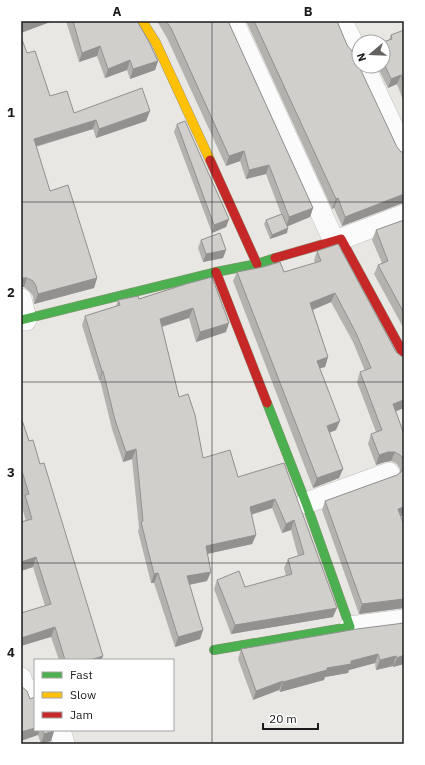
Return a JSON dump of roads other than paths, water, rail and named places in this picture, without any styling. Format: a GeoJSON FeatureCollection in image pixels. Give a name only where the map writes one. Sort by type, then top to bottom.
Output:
{"type":"FeatureCollection","features":[{"type":"Feature","properties":{"kind":"street"},"geometry":{"type":"LineString","coordinates":[[142,21],[156,43],[257,264]]}},
{"type":"Feature","properties":{"kind":"street"},"geometry":{"type":"LineString","coordinates":[[233,21],[338,240],[404,355]]}},
{"type":"Feature","properties":{"kind":"street"},"geometry":{"type":"LineString","coordinates":[[342,21],[351,40]]}},
{"type":"Feature","properties":{"kind":"street"},"geometry":{"type":"LineString","coordinates":[[368,74],[404,151]]}},
{"type":"Feature","properties":{"kind":"street"},"geometry":{"type":"LineString","coordinates":[[21,299],[24,320],[216,272],[257,264],[338,240],[404,215]]}},
{"type":"Feature","properties":{"kind":"street"},"geometry":{"type":"LineString","coordinates":[[216,272],[306,503],[350,627]]}},
{"type":"Feature","properties":{"kind":"street"},"geometry":{"type":"LineString","coordinates":[[306,503],[389,473]]}},
{"type":"Feature","properties":{"kind":"street"},"geometry":{"type":"LineString","coordinates":[[214,650],[350,627],[404,620]]}},
{"type":"Feature","properties":{"kind":"street"},"geometry":{"type":"LineString","coordinates":[[21,678],[24,686],[34,692]]}},
{"type":"Feature","properties":{"kind":"street"},"geometry":{"type":"LineString","coordinates":[[60,731],[64,744]]}}]}
